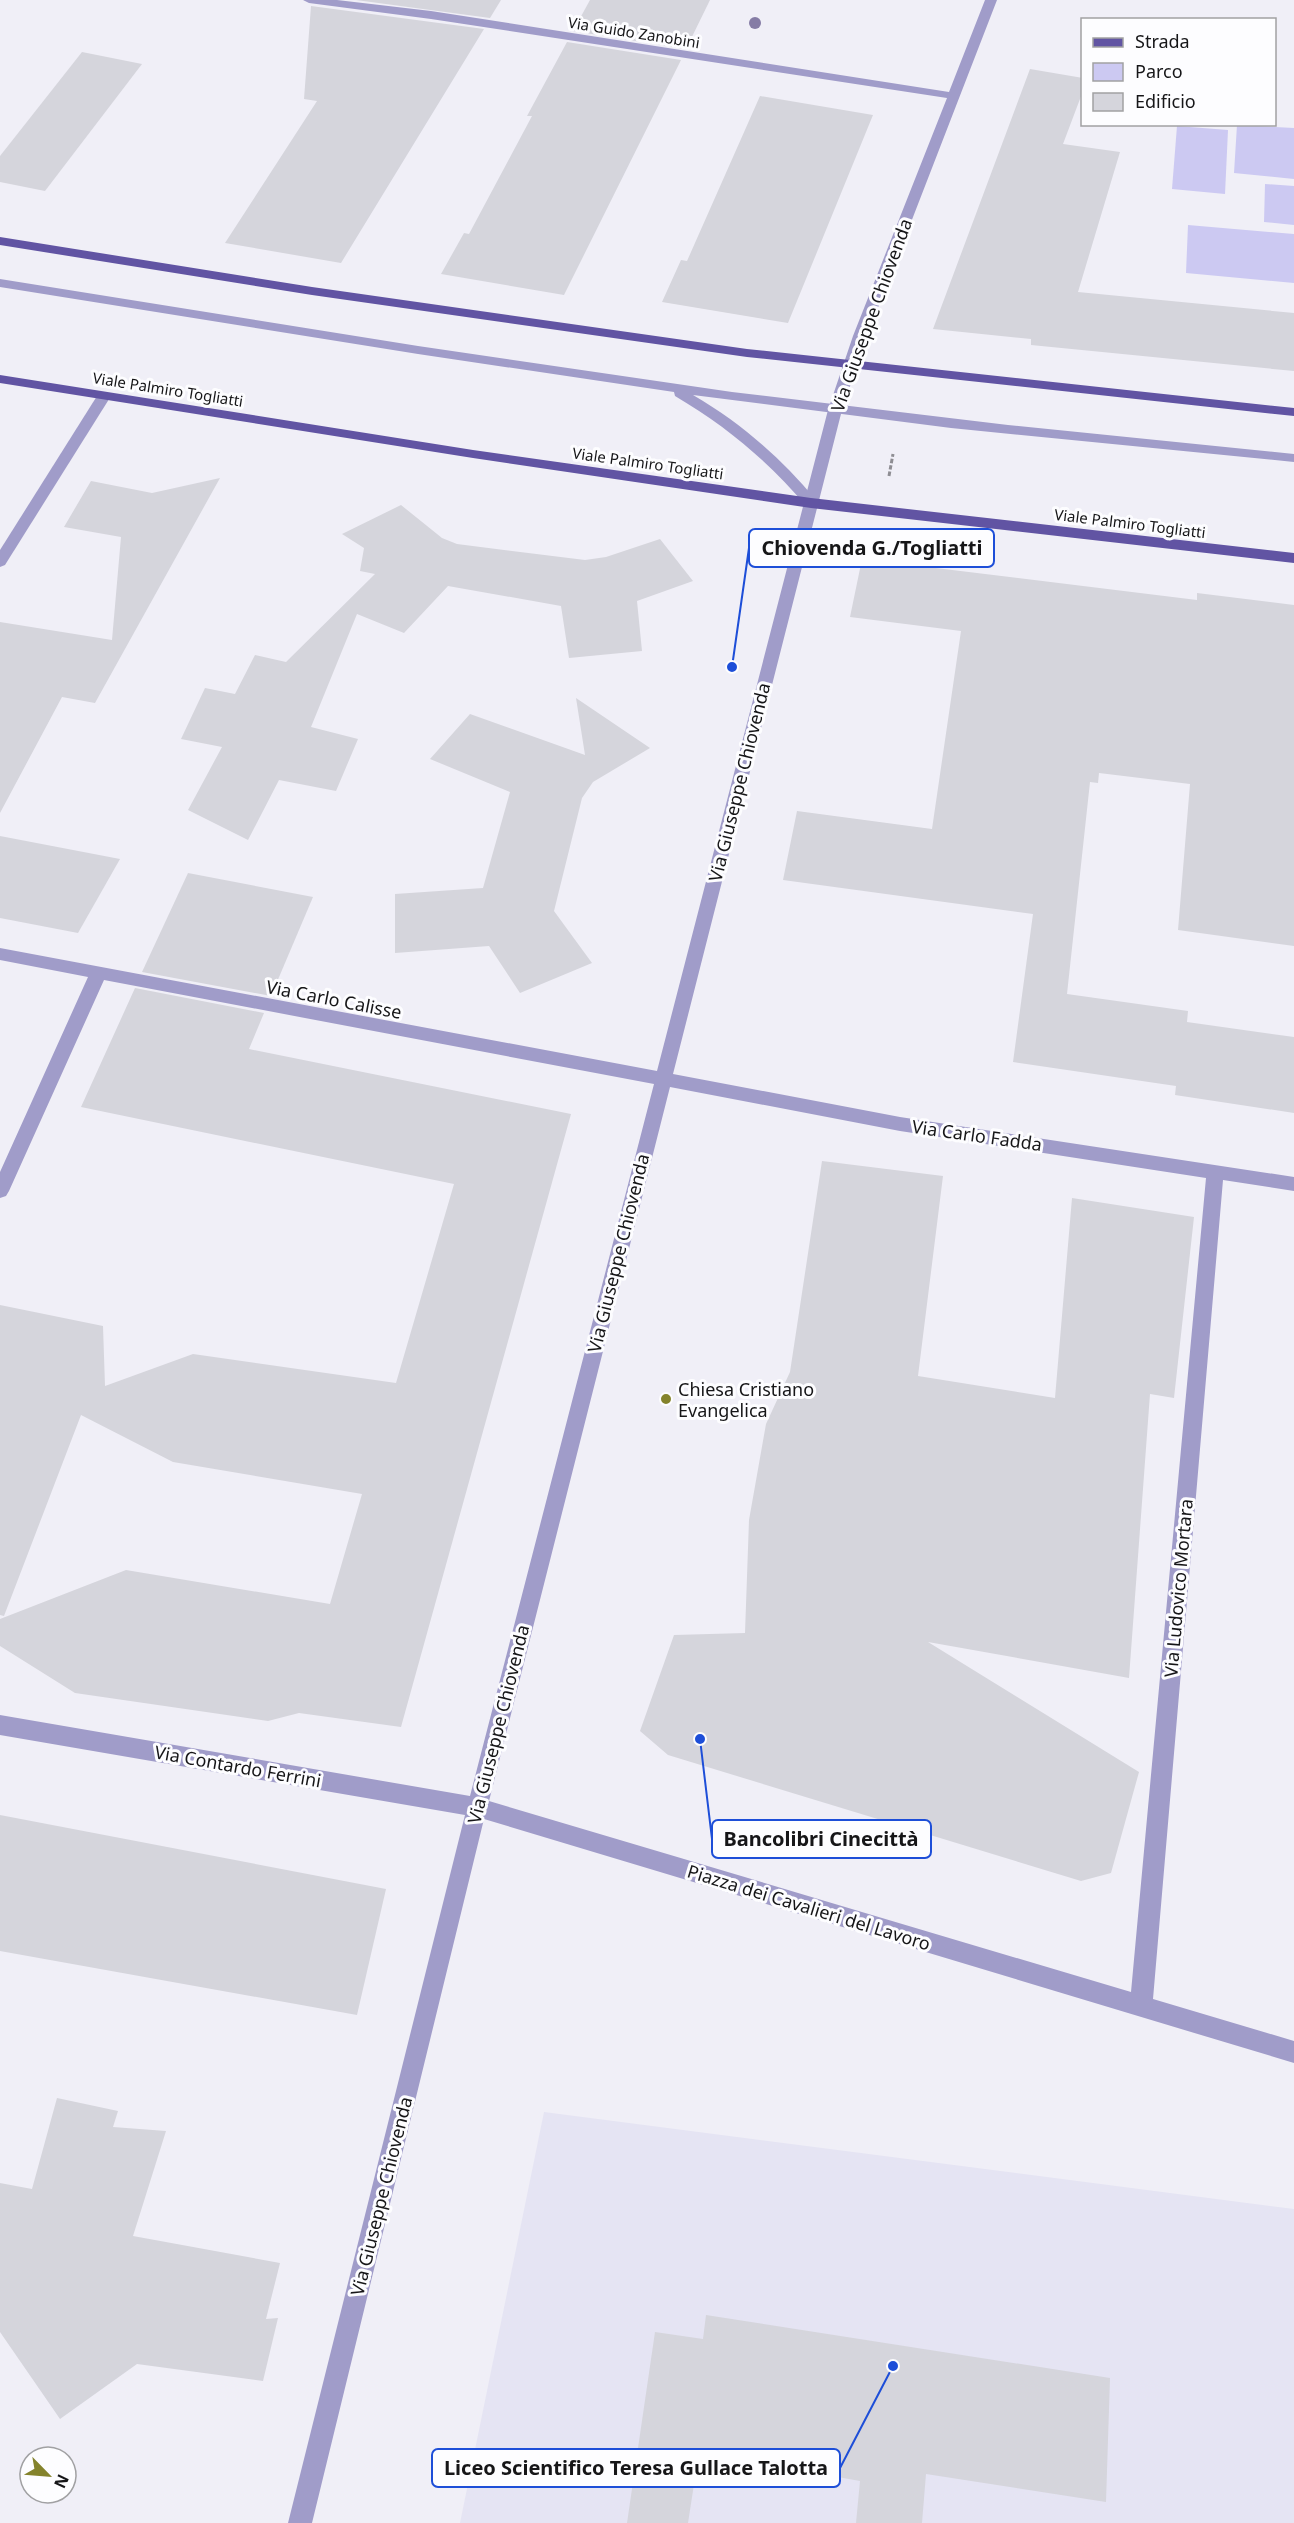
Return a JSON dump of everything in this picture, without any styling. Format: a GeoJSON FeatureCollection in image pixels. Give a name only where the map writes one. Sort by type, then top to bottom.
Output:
{"type":"FeatureCollection","features":[{"type":"Feature","properties":{"kind":"main road"},"geometry":{"type":"LineString","coordinates":[[0,241],[524,322],[747,353],[1294,412]]}},
{"type":"Feature","properties":{"kind":"main road","name":"Viale Palmiro Togliatti"},"geometry":{"type":"LineString","coordinates":[[0,379],[473,454],[811,503],[1294,558]]}},
{"type":"Feature","properties":{"kind":"street","name":"Via Guido Zanobini"},"geometry":{"type":"LineString","coordinates":[[309,0],[431,15],[954,96]]}},
{"type":"Feature","properties":{"kind":"street","name":"Via Giuseppe Chiovenda"},"geometry":{"type":"LineString","coordinates":[[300,2523],[477,1807],[835,410],[849,364],[991,0]]}},
{"type":"Feature","properties":{"kind":"street"},"geometry":{"type":"LineString","coordinates":[[0,284],[466,358],[835,410],[1294,458]]}},
{"type":"Feature","properties":{"kind":"street"},"geometry":{"type":"LineString","coordinates":[[671,387],[741,430],[785,472],[811,503]]}},
{"type":"Feature","properties":{"kind":"street"},"geometry":{"type":"LineString","coordinates":[[0,562],[104,396]]}},
{"type":"Feature","properties":{"kind":"street","name":"Via Carlo Calisse"},"geometry":{"type":"LineString","coordinates":[[0,954],[662,1081]]}},
{"type":"Feature","properties":{"kind":"street"},"geometry":{"type":"LineString","coordinates":[[0,1191],[98,974]]}},
{"type":"Feature","properties":{"kind":"street","name":"Via Carlo Fadda"},"geometry":{"type":"LineString","coordinates":[[662,1081],[900,1124],[1215,1170],[1294,1184]]}},
{"type":"Feature","properties":{"kind":"street","name":"Via Ludovico Mortara"},"geometry":{"type":"LineString","coordinates":[[1142,2006],[1215,1170]]}},
{"type":"Feature","properties":{"kind":"street","name":"Via Contardo Ferrini"},"geometry":{"type":"LineString","coordinates":[[0,1725],[477,1807]]}},
{"type":"Feature","properties":{"kind":"street","name":"Piazza dei Cavalieri del Lavoro"},"geometry":{"type":"LineString","coordinates":[[477,1807],[1294,2052]]}},
{"type":"Feature","properties":{"kind":"path"},"geometry":{"type":"LineString","coordinates":[[887,483],[894,451]]}},
{"type":"Feature","properties":{"kind":"shaded area"},"geometry":{"type":"Polygon","coordinates":[[[544,2112],[1294,2209],[1294,2523],[460,2523],[544,2112]]]}},
{"type":"Feature","properties":{"kind":"green space"},"geometry":{"type":"Polygon","coordinates":[[[1177,126],[1228,130],[1225,194],[1172,189],[1177,126]]]}},
{"type":"Feature","properties":{"kind":"green space"},"geometry":{"type":"Polygon","coordinates":[[[1237,126],[1294,128],[1294,179],[1234,173],[1237,126]]]}},
{"type":"Feature","properties":{"kind":"green space"},"geometry":{"type":"Polygon","coordinates":[[[1265,184],[1294,186],[1294,225],[1264,222],[1265,184]]]}},
{"type":"Feature","properties":{"kind":"green space"},"geometry":{"type":"Polygon","coordinates":[[[1188,225],[1294,234],[1294,283],[1186,273],[1188,225]]]}},
{"type":"Feature","properties":{"kind":"building"},"geometry":{"type":"Polygon","coordinates":[[[356,0],[501,0],[490,18],[356,0]]]}},
{"type":"Feature","properties":{"kind":"building"},"geometry":{"type":"Polygon","coordinates":[[[590,0],[710,0],[686,49],[573,31],[590,0]]]}},
{"type":"Feature","properties":{"kind":"building"},"geometry":{"type":"Polygon","coordinates":[[[311,6],[484,29],[341,263],[225,243],[317,101],[304,99],[311,6]]]}},
{"type":"Feature","properties":{"kind":"building"},"geometry":{"type":"Polygon","coordinates":[[[567,42],[681,60],[564,295],[441,274],[464,233],[469,234],[532,116],[527,116],[567,42]]]}},
{"type":"Feature","properties":{"kind":"building"},"geometry":{"type":"Polygon","coordinates":[[[82,52],[142,64],[45,191],[0,182],[0,156],[82,52]]]}},
{"type":"Feature","properties":{"kind":"building"},"geometry":{"type":"Polygon","coordinates":[[[1030,69],[1081,78],[1081,96],[1063,144],[1120,152],[1078,292],[1294,313],[1294,371],[1031,345],[1031,339],[933,329],[1030,69]]]}},
{"type":"Feature","properties":{"kind":"building"},"geometry":{"type":"Polygon","coordinates":[[[760,96],[873,115],[788,323],[662,302],[681,260],[687,261],[760,96]]]}},
{"type":"Feature","properties":{"kind":"building"},"geometry":{"type":"Polygon","coordinates":[[[220,478],[95,703],[62,697],[0,813],[0,622],[112,640],[121,537],[64,527],[91,481],[152,493],[220,478]]]}},
{"type":"Feature","properties":{"kind":"building"},"geometry":{"type":"Polygon","coordinates":[[[401,505],[442,538],[457,544],[585,560],[606,557],[660,539],[693,581],[637,601],[642,651],[569,658],[561,606],[448,586],[404,633],[357,614],[311,727],[358,739],[336,791],[279,780],[248,840],[188,810],[222,747],[181,739],[205,688],[235,694],[255,655],[286,662],[375,574],[360,571],[364,548],[342,534],[401,505]]]}},
{"type":"Feature","properties":{"kind":"building"},"geometry":{"type":"Polygon","coordinates":[[[862,559],[1197,600],[1197,593],[1294,605],[1294,946],[1178,930],[1190,784],[1099,773],[1098,783],[1090,782],[1067,994],[1188,1011],[1187,1022],[1294,1037],[1294,1113],[1175,1095],[1176,1086],[1013,1062],[1033,914],[783,880],[797,811],[932,829],[961,631],[850,617],[862,559]]]}},
{"type":"Feature","properties":{"kind":"building"},"geometry":{"type":"Polygon","coordinates":[[[576,698],[650,748],[593,782],[582,798],[554,911],[592,963],[520,993],[489,946],[395,953],[395,894],[483,888],[510,792],[430,759],[470,714],[585,755],[576,698]]]}},
{"type":"Feature","properties":{"kind":"building"},"geometry":{"type":"Polygon","coordinates":[[[0,836],[120,859],[78,933],[0,918],[0,836]]]}},
{"type":"Feature","properties":{"kind":"building"},"geometry":{"type":"Polygon","coordinates":[[[188,873],[313,897],[271,996],[142,972],[188,873]]]}},
{"type":"Feature","properties":{"kind":"building"},"geometry":{"type":"Polygon","coordinates":[[[135,988],[264,1013],[249,1049],[571,1114],[401,1727],[299,1713],[268,1721],[75,1693],[0,1646],[0,1619],[126,1570],[330,1604],[362,1494],[173,1462],[81,1415],[4,1616],[0,1615],[0,1305],[103,1326],[105,1386],[193,1354],[396,1383],[454,1184],[81,1107],[135,988]]]}},
{"type":"Feature","properties":{"kind":"building"},"geometry":{"type":"Polygon","coordinates":[[[822,1161],[943,1176],[918,1376],[1055,1398],[1072,1198],[1194,1217],[1174,1398],[1150,1394],[1129,1678],[928,1642],[1139,1772],[1111,1873],[1081,1881],[668,1755],[640,1731],[674,1635],[745,1633],[749,1520],[766,1424],[790,1372],[822,1161]]]}},
{"type":"Feature","properties":{"kind":"building"},"geometry":{"type":"Polygon","coordinates":[[[0,1815],[386,1889],[357,2015],[0,1951],[0,1815]]]}},
{"type":"Feature","properties":{"kind":"building"},"geometry":{"type":"Polygon","coordinates":[[[57,2098],[118,2111],[113,2127],[166,2131],[133,2236],[280,2263],[266,2319],[278,2318],[263,2381],[137,2364],[60,2419],[0,2332],[0,2183],[32,2189],[57,2098]]]}},
{"type":"Feature","properties":{"kind":"building"},"geometry":{"type":"Polygon","coordinates":[[[706,2315],[1110,2378],[1106,2502],[926,2474],[922,2523],[856,2523],[860,2481],[699,2452],[688,2523],[627,2523],[655,2332],[703,2339],[706,2315]]]}},
{"type":"Feature","properties":{"kind":"place","name":"Chiovenda G./Togliatti"},"geometry":{"type":"Point","coordinates":[732,667]}},
{"type":"Feature","properties":{"kind":"place","name":"Chiesa Cristiano Evangelica"},"geometry":{"type":"Point","coordinates":[666,1399]}},
{"type":"Feature","properties":{"kind":"place","name":"Bancolibri Cinecittà"},"geometry":{"type":"Point","coordinates":[700,1739]}},
{"type":"Feature","properties":{"kind":"place","name":"Liceo Scientifico Teresa Gullace Talotta"},"geometry":{"type":"Point","coordinates":[893,2366]}}]}
